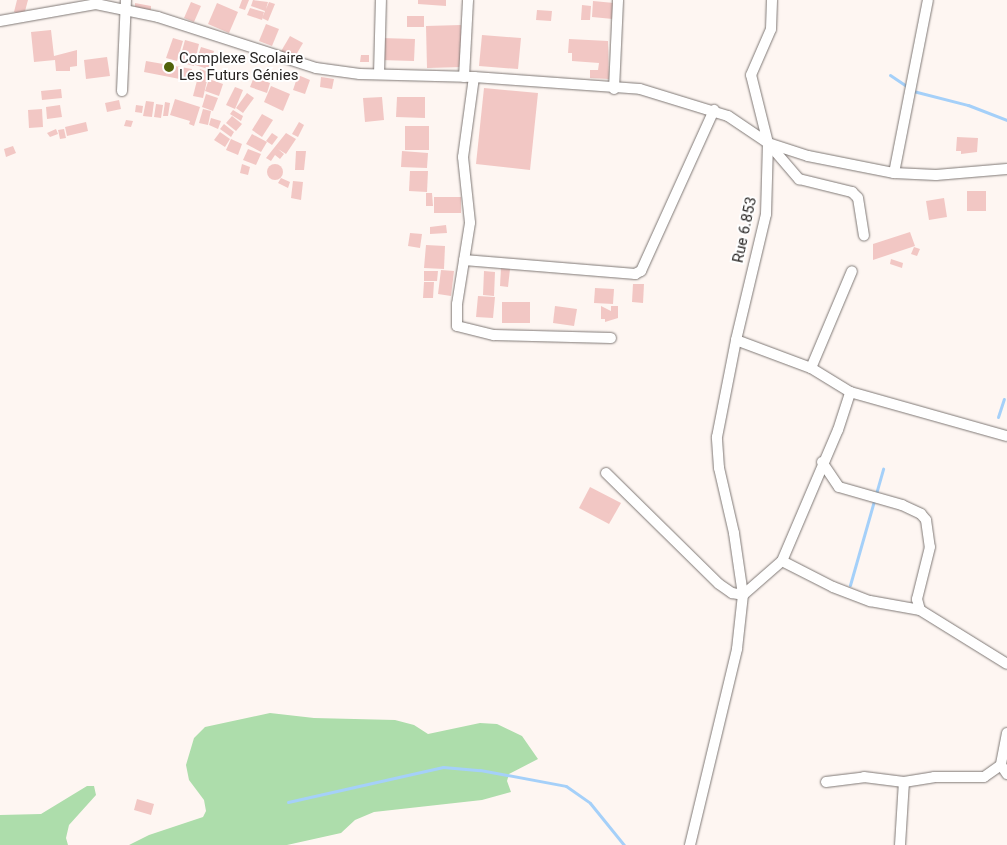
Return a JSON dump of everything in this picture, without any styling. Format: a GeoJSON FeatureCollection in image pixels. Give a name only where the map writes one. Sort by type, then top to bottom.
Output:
{"type":"FeatureCollection","features":[{"type":"Feature","properties":{"kind":"street"},"geometry":{"type":"LineString","coordinates":[[379,74],[381,0]]}},
{"type":"Feature","properties":{"kind":"street"},"geometry":{"type":"LineString","coordinates":[[468,0],[469,77],[463,157],[470,223],[464,260],[458,326],[494,335],[611,338]]}},
{"type":"Feature","properties":{"kind":"street"},"geometry":{"type":"LineString","coordinates":[[614,89],[618,0]]}},
{"type":"Feature","properties":{"kind":"street","name":"Rue 6.853"},"geometry":{"type":"LineString","coordinates":[[690,845],[705,771],[737,649],[742,595],[734,533],[719,468],[717,437],[736,340],[766,214],[768,143],[751,75],[771,29],[772,0]]}},
{"type":"Feature","properties":{"kind":"street"},"geometry":{"type":"LineString","coordinates":[[894,173],[928,0]]}},
{"type":"Feature","properties":{"kind":"street"},"geometry":{"type":"LineString","coordinates":[[0,20],[58,4],[125,4],[316,68],[379,74],[469,77],[614,89],[640,89],[714,110],[742,124],[768,143],[799,179],[852,192],[858,198],[864,236]]}},
{"type":"Feature","properties":{"kind":"street"},"geometry":{"type":"LineString","coordinates":[[122,91],[125,4]]}},
{"type":"Feature","properties":{"kind":"street"},"geometry":{"type":"LineString","coordinates":[[464,260],[635,274],[641,270],[714,110]]}},
{"type":"Feature","properties":{"kind":"street"},"geometry":{"type":"LineString","coordinates":[[768,143],[808,156],[894,173],[936,175],[1007,170]]}},
{"type":"Feature","properties":{"kind":"street"},"geometry":{"type":"LineString","coordinates":[[811,368],[852,271]]}},
{"type":"Feature","properties":{"kind":"street"},"geometry":{"type":"LineString","coordinates":[[736,340],[811,368],[850,392],[1007,436]]}},
{"type":"Feature","properties":{"kind":"street"},"geometry":{"type":"LineString","coordinates":[[606,473],[719,584],[732,593],[742,595],[782,561],[850,392]]}},
{"type":"Feature","properties":{"kind":"street"},"geometry":{"type":"LineString","coordinates":[[822,462],[839,487],[902,505],[920,514],[926,520],[930,547],[916,599],[920,610]]}},
{"type":"Feature","properties":{"kind":"street"},"geometry":{"type":"LineString","coordinates":[[782,561],[832,586],[870,600],[920,610],[1007,664]]}},
{"type":"Feature","properties":{"kind":"street"},"geometry":{"type":"LineString","coordinates":[[826,782],[864,776],[904,782],[934,777],[984,777],[1001,765],[1007,733]]}},
{"type":"Feature","properties":{"kind":"street"},"geometry":{"type":"LineString","coordinates":[[1001,765],[1007,774]]}},
{"type":"Feature","properties":{"kind":"street"},"geometry":{"type":"LineString","coordinates":[[900,845],[904,782]]}},
{"type":"Feature","properties":{"kind":"green space"},"geometry":{"type":"Polygon","coordinates":[[[270,713],[314,718],[395,720],[414,725],[428,734],[480,723],[497,724],[522,736],[538,759],[509,774],[507,781],[511,792],[482,800],[374,812],[355,820],[341,833],[287,845],[129,845],[149,835],[203,817],[206,811],[204,800],[189,780],[186,765],[194,738],[205,727],[270,713]]]}},
{"type":"Feature","properties":{"kind":"green space"},"geometry":{"type":"Polygon","coordinates":[[[87,786],[94,786],[96,795],[69,825],[66,838],[68,845],[0,845],[0,815],[41,814],[87,786]]]}},
{"type":"Feature","properties":{"kind":"building"},"geometry":{"type":"Polygon","coordinates":[[[17,0],[28,0],[24,15],[14,12],[17,0]]]}},
{"type":"Feature","properties":{"kind":"building"},"geometry":{"type":"Polygon","coordinates":[[[242,0],[249,0],[245,10],[239,8],[242,0]]]}},
{"type":"Feature","properties":{"kind":"building"},"geometry":{"type":"Polygon","coordinates":[[[253,0],[268,2],[266,9],[269,2],[275,4],[268,21],[262,18],[265,11],[251,6],[253,0]]]}},
{"type":"Feature","properties":{"kind":"building"},"geometry":{"type":"Polygon","coordinates":[[[418,0],[446,0],[446,6],[418,4],[418,0]]]}},
{"type":"Feature","properties":{"kind":"building"},"geometry":{"type":"Polygon","coordinates":[[[593,1],[614,3],[613,19],[592,17],[593,1]]]}},
{"type":"Feature","properties":{"kind":"building"},"geometry":{"type":"Polygon","coordinates":[[[191,2],[201,6],[194,22],[184,18],[191,2]]]}},
{"type":"Feature","properties":{"kind":"building"},"geometry":{"type":"Polygon","coordinates":[[[135,3],[151,6],[151,11],[135,8],[135,3]]]}},
{"type":"Feature","properties":{"kind":"building"},"geometry":{"type":"Polygon","coordinates":[[[217,3],[238,12],[229,33],[208,24],[217,3]]]}},
{"type":"Feature","properties":{"kind":"building"},"geometry":{"type":"Polygon","coordinates":[[[582,5],[591,6],[590,20],[581,20],[582,5]]]}},
{"type":"Feature","properties":{"kind":"building"},"geometry":{"type":"Polygon","coordinates":[[[250,8],[264,12],[262,20],[247,15],[250,8]]]}},
{"type":"Feature","properties":{"kind":"building"},"geometry":{"type":"Polygon","coordinates":[[[537,10],[552,11],[551,21],[536,20],[537,10]]]}},
{"type":"Feature","properties":{"kind":"building"},"geometry":{"type":"Polygon","coordinates":[[[407,16],[424,16],[424,27],[407,27],[407,16]]]}},
{"type":"Feature","properties":{"kind":"building"},"geometry":{"type":"Polygon","coordinates":[[[266,24],[279,29],[272,46],[259,41],[266,24]]]}},
{"type":"Feature","properties":{"kind":"building"},"geometry":{"type":"Polygon","coordinates":[[[461,25],[462,67],[427,68],[426,26],[461,25]]]}},
{"type":"Feature","properties":{"kind":"building"},"geometry":{"type":"Polygon","coordinates":[[[51,30],[54,56],[77,50],[77,66],[70,67],[70,71],[56,71],[55,60],[34,62],[31,32],[51,30]]]}},
{"type":"Feature","properties":{"kind":"building"},"geometry":{"type":"Polygon","coordinates":[[[482,35],[521,38],[518,69],[479,66],[482,35]]]}},
{"type":"Feature","properties":{"kind":"building"},"geometry":{"type":"Polygon","coordinates":[[[290,36],[303,43],[293,60],[280,53],[290,36]]]}},
{"type":"Feature","properties":{"kind":"building"},"geometry":{"type":"Polygon","coordinates":[[[173,38],[183,41],[177,61],[166,58],[173,38]]]}},
{"type":"Feature","properties":{"kind":"building"},"geometry":{"type":"Polygon","coordinates":[[[381,38],[415,39],[414,61],[380,60],[381,38]]]}},
{"type":"Feature","properties":{"kind":"building"},"geometry":{"type":"Polygon","coordinates":[[[569,39],[608,41],[609,79],[590,78],[590,70],[598,70],[599,63],[572,61],[572,53],[568,53],[569,39]]]}},
{"type":"Feature","properties":{"kind":"building"},"geometry":{"type":"Polygon","coordinates":[[[185,40],[199,44],[194,66],[179,62],[185,40]]]}},
{"type":"Feature","properties":{"kind":"building"},"geometry":{"type":"Polygon","coordinates":[[[201,47],[214,51],[208,69],[195,65],[201,47]]]}},
{"type":"Feature","properties":{"kind":"building"},"geometry":{"type":"Polygon","coordinates":[[[361,55],[369,55],[369,62],[360,62],[361,55]]]}},
{"type":"Feature","properties":{"kind":"building"},"geometry":{"type":"Polygon","coordinates":[[[107,57],[110,76],[86,79],[84,60],[107,57]]]}},
{"type":"Feature","properties":{"kind":"building"},"geometry":{"type":"Polygon","coordinates":[[[146,61],[192,69],[190,81],[144,72],[146,61]]]}},
{"type":"Feature","properties":{"kind":"building"},"geometry":{"type":"Polygon","coordinates":[[[200,69],[209,72],[203,98],[193,96],[200,69]]]}},
{"type":"Feature","properties":{"kind":"building"},"geometry":{"type":"Polygon","coordinates":[[[298,75],[310,80],[305,94],[293,90],[298,75]]]}},
{"type":"Feature","properties":{"kind":"building"},"geometry":{"type":"Polygon","coordinates":[[[254,77],[270,83],[267,93],[250,87],[254,77]]]}},
{"type":"Feature","properties":{"kind":"building"},"geometry":{"type":"Polygon","coordinates":[[[321,77],[334,79],[332,89],[320,87],[321,77]]]}},
{"type":"Feature","properties":{"kind":"building"},"geometry":{"type":"Polygon","coordinates":[[[209,79],[223,84],[219,96],[205,91],[209,79]]]}},
{"type":"Feature","properties":{"kind":"building"},"geometry":{"type":"Polygon","coordinates":[[[271,86],[290,94],[283,111],[264,102],[271,86]]]}},
{"type":"Feature","properties":{"kind":"building"},"geometry":{"type":"Polygon","coordinates":[[[235,87],[243,90],[235,109],[226,105],[235,87]]]}},
{"type":"Feature","properties":{"kind":"building"},"geometry":{"type":"Polygon","coordinates":[[[484,88],[538,93],[530,170],[476,164],[484,88]]]}},
{"type":"Feature","properties":{"kind":"building"},"geometry":{"type":"Polygon","coordinates":[[[61,89],[62,98],[42,100],[41,91],[61,89]]]}},
{"type":"Feature","properties":{"kind":"building"},"geometry":{"type":"Polygon","coordinates":[[[247,93],[254,98],[243,113],[236,108],[247,93]]]}},
{"type":"Feature","properties":{"kind":"building"},"geometry":{"type":"Polygon","coordinates":[[[206,94],[218,98],[213,111],[202,107],[206,94]]]}},
{"type":"Feature","properties":{"kind":"building"},"geometry":{"type":"Polygon","coordinates":[[[382,97],[384,120],[365,122],[363,98],[382,97]]]}},
{"type":"Feature","properties":{"kind":"building"},"geometry":{"type":"Polygon","coordinates":[[[397,97],[425,97],[425,118],[396,117],[397,97]]]}},
{"type":"Feature","properties":{"kind":"building"},"geometry":{"type":"Polygon","coordinates":[[[175,99],[200,107],[194,126],[189,124],[190,121],[170,115],[175,99]]]}},
{"type":"Feature","properties":{"kind":"building"},"geometry":{"type":"Polygon","coordinates":[[[119,100],[121,109],[107,112],[105,103],[119,100]]]}},
{"type":"Feature","properties":{"kind":"building"},"geometry":{"type":"Polygon","coordinates":[[[146,101],[154,102],[152,117],[143,116],[146,101]]]}},
{"type":"Feature","properties":{"kind":"building"},"geometry":{"type":"Polygon","coordinates":[[[165,102],[170,103],[168,116],[163,116],[165,102]]]}},
{"type":"Feature","properties":{"kind":"building"},"geometry":{"type":"Polygon","coordinates":[[[156,104],[163,105],[161,118],[154,117],[156,104]]]}},
{"type":"Feature","properties":{"kind":"building"},"geometry":{"type":"Polygon","coordinates":[[[60,105],[62,117],[47,119],[46,107],[60,105]]]}},
{"type":"Feature","properties":{"kind":"building"},"geometry":{"type":"Polygon","coordinates":[[[136,105],[143,106],[142,113],[135,112],[136,105]]]}},
{"type":"Feature","properties":{"kind":"building"},"geometry":{"type":"Polygon","coordinates":[[[42,109],[43,127],[29,128],[28,110],[42,109]]]}},
{"type":"Feature","properties":{"kind":"building"},"geometry":{"type":"Polygon","coordinates":[[[203,109],[211,111],[208,125],[199,123],[203,109]]]}},
{"type":"Feature","properties":{"kind":"building"},"geometry":{"type":"Polygon","coordinates":[[[233,110],[243,116],[241,121],[230,114],[233,110]]]}},
{"type":"Feature","properties":{"kind":"building"},"geometry":{"type":"Polygon","coordinates":[[[262,114],[273,120],[262,137],[252,130],[262,114]]]}},
{"type":"Feature","properties":{"kind":"building"},"geometry":{"type":"Polygon","coordinates":[[[232,116],[242,124],[236,131],[226,123],[232,116]]]}},
{"type":"Feature","properties":{"kind":"building"},"geometry":{"type":"Polygon","coordinates":[[[211,118],[221,121],[218,129],[209,125],[211,118]]]}},
{"type":"Feature","properties":{"kind":"building"},"geometry":{"type":"Polygon","coordinates":[[[126,120],[133,121],[131,127],[124,126],[126,120]]]}},
{"type":"Feature","properties":{"kind":"building"},"geometry":{"type":"Polygon","coordinates":[[[86,122],[88,131],[67,136],[65,127],[86,122]]]}},
{"type":"Feature","properties":{"kind":"building"},"geometry":{"type":"Polygon","coordinates":[[[299,122],[304,125],[298,137],[292,134],[299,122]]]}},
{"type":"Feature","properties":{"kind":"building"},"geometry":{"type":"Polygon","coordinates":[[[224,124],[234,132],[231,137],[220,129],[224,124]]]}},
{"type":"Feature","properties":{"kind":"building"},"geometry":{"type":"Polygon","coordinates":[[[405,126],[429,126],[429,150],[405,150],[405,126]]]}},
{"type":"Feature","properties":{"kind":"building"},"geometry":{"type":"Polygon","coordinates":[[[56,129],[58,134],[50,137],[47,133],[56,129]]]}},
{"type":"Feature","properties":{"kind":"building"},"geometry":{"type":"Polygon","coordinates":[[[64,129],[66,138],[60,139],[58,130],[64,129]]]}},
{"type":"Feature","properties":{"kind":"building"},"geometry":{"type":"Polygon","coordinates":[[[220,132],[230,139],[225,147],[214,140],[220,132]]]}},
{"type":"Feature","properties":{"kind":"building"},"geometry":{"type":"Polygon","coordinates":[[[272,133],[278,137],[272,145],[266,141],[272,133]]]}},
{"type":"Feature","properties":{"kind":"building"},"geometry":{"type":"Polygon","coordinates":[[[286,133],[296,139],[286,154],[278,149],[284,154],[280,159],[275,155],[271,161],[266,158],[286,133]]]}},
{"type":"Feature","properties":{"kind":"building"},"geometry":{"type":"Polygon","coordinates":[[[252,134],[267,142],[261,152],[246,144],[252,134]]]}},
{"type":"Feature","properties":{"kind":"building"},"geometry":{"type":"Polygon","coordinates":[[[957,137],[978,138],[977,152],[961,154],[961,151],[956,151],[957,137]]]}},
{"type":"Feature","properties":{"kind":"building"},"geometry":{"type":"Polygon","coordinates":[[[231,139],[242,144],[238,155],[226,150],[231,139]]]}},
{"type":"Feature","properties":{"kind":"building"},"geometry":{"type":"Polygon","coordinates":[[[13,146],[16,153],[6,157],[4,149],[13,146]]]}},
{"type":"Feature","properties":{"kind":"building"},"geometry":{"type":"Polygon","coordinates":[[[248,149],[261,154],[256,165],[243,160],[248,149]]]}},
{"type":"Feature","properties":{"kind":"building"},"geometry":{"type":"Polygon","coordinates":[[[296,151],[306,151],[304,170],[295,170],[296,151]]]}},
{"type":"Feature","properties":{"kind":"building"},"geometry":{"type":"Polygon","coordinates":[[[402,151],[428,153],[427,168],[401,167],[402,151]]]}},
{"type":"Feature","properties":{"kind":"building"},"geometry":{"type":"Polygon","coordinates":[[[242,164],[250,167],[248,175],[240,173],[242,164]]]}},
{"type":"Feature","properties":{"kind":"building"},"geometry":{"type":"Polygon","coordinates":[[[275,164],[283,172],[275,180],[267,172],[275,164]]]}},
{"type":"Feature","properties":{"kind":"building"},"geometry":{"type":"Polygon","coordinates":[[[410,171],[428,171],[427,192],[409,191],[410,171]]]}},
{"type":"Feature","properties":{"kind":"building"},"geometry":{"type":"Polygon","coordinates":[[[281,178],[290,182],[288,188],[278,183],[281,178]]]}},
{"type":"Feature","properties":{"kind":"building"},"geometry":{"type":"Polygon","coordinates":[[[293,181],[303,182],[301,200],[291,198],[293,181]]]}},
{"type":"Feature","properties":{"kind":"building"},"geometry":{"type":"Polygon","coordinates":[[[967,191],[986,191],[986,211],[967,211],[967,191]]]}},
{"type":"Feature","properties":{"kind":"building"},"geometry":{"type":"Polygon","coordinates":[[[426,193],[432,193],[433,206],[426,206],[426,193]]]}},
{"type":"Feature","properties":{"kind":"building"},"geometry":{"type":"Polygon","coordinates":[[[434,197],[461,197],[461,213],[434,213],[434,197]]]}},
{"type":"Feature","properties":{"kind":"building"},"geometry":{"type":"Polygon","coordinates":[[[944,198],[947,217],[929,220],[926,201],[944,198]]]}},
{"type":"Feature","properties":{"kind":"building"},"geometry":{"type":"Polygon","coordinates":[[[446,225],[447,233],[430,234],[430,227],[446,225]]]}},
{"type":"Feature","properties":{"kind":"building"},"geometry":{"type":"Polygon","coordinates":[[[910,232],[915,246],[873,260],[873,244],[910,232]]]}},
{"type":"Feature","properties":{"kind":"building"},"geometry":{"type":"Polygon","coordinates":[[[410,233],[422,234],[420,248],[408,246],[410,233]]]}},
{"type":"Feature","properties":{"kind":"building"},"geometry":{"type":"Polygon","coordinates":[[[426,245],[445,246],[444,269],[424,268],[426,245]]]}},
{"type":"Feature","properties":{"kind":"building"},"geometry":{"type":"Polygon","coordinates":[[[914,247],[920,249],[917,256],[911,254],[914,247]]]}},
{"type":"Feature","properties":{"kind":"building"},"geometry":{"type":"Polygon","coordinates":[[[891,259],[903,263],[902,268],[890,264],[891,259]]]}},
{"type":"Feature","properties":{"kind":"building"},"geometry":{"type":"Polygon","coordinates":[[[501,268],[510,269],[508,287],[500,286],[501,268]]]}},
{"type":"Feature","properties":{"kind":"building"},"geometry":{"type":"Polygon","coordinates":[[[441,270],[454,271],[451,296],[438,294],[441,270]]]}},
{"type":"Feature","properties":{"kind":"building"},"geometry":{"type":"Polygon","coordinates":[[[424,271],[438,271],[437,281],[424,281],[424,271]]]}},
{"type":"Feature","properties":{"kind":"building"},"geometry":{"type":"Polygon","coordinates":[[[484,271],[495,272],[494,296],[483,295],[484,271]]]}},
{"type":"Feature","properties":{"kind":"building"},"geometry":{"type":"Polygon","coordinates":[[[424,282],[434,282],[433,298],[423,298],[424,282]]]}},
{"type":"Feature","properties":{"kind":"building"},"geometry":{"type":"Polygon","coordinates":[[[633,284],[644,284],[643,303],[632,302],[633,284]]]}},
{"type":"Feature","properties":{"kind":"building"},"geometry":{"type":"Polygon","coordinates":[[[595,288],[614,289],[613,304],[594,303],[595,288]]]}},
{"type":"Feature","properties":{"kind":"building"},"geometry":{"type":"Polygon","coordinates":[[[478,296],[495,297],[493,318],[476,317],[478,296]]]}},
{"type":"Feature","properties":{"kind":"building"},"geometry":{"type":"Polygon","coordinates":[[[502,302],[530,302],[530,323],[502,323],[502,302]]]}},
{"type":"Feature","properties":{"kind":"building"},"geometry":{"type":"Polygon","coordinates":[[[555,306],[577,309],[574,326],[553,323],[555,306]]]}},
{"type":"Feature","properties":{"kind":"building"},"geometry":{"type":"Polygon","coordinates":[[[601,306],[611,311],[611,306],[618,306],[618,318],[605,322],[605,319],[601,319],[601,306]]]}},
{"type":"Feature","properties":{"kind":"building"},"geometry":{"type":"Polygon","coordinates":[[[590,487],[621,503],[609,524],[579,508],[590,487]]]}},
{"type":"Feature","properties":{"kind":"building"},"geometry":{"type":"Polygon","coordinates":[[[137,799],[154,804],[151,815],[134,810],[137,799]]]}},
{"type":"Feature","properties":{"kind":"waterway"},"geometry":{"type":"LineString","coordinates":[[890,75],[908,87]]}},
{"type":"Feature","properties":{"kind":"waterway"},"geometry":{"type":"LineString","coordinates":[[913,91],[968,105],[1007,120]]}},
{"type":"Feature","properties":{"kind":"waterway"},"geometry":{"type":"LineString","coordinates":[[998,417],[1004,399]]}},
{"type":"Feature","properties":{"kind":"waterway"},"geometry":{"type":"LineString","coordinates":[[850,585],[883,469]]}},
{"type":"Feature","properties":{"kind":"waterway"},"geometry":{"type":"LineString","coordinates":[[288,802],[443,767],[480,770],[566,786],[590,803],[624,845]]}},
{"type":"Feature","properties":{"kind":"place","name":"Complexe Scolaire Les Futurs Génies"},"geometry":{"type":"Point","coordinates":[169,67]}}]}
